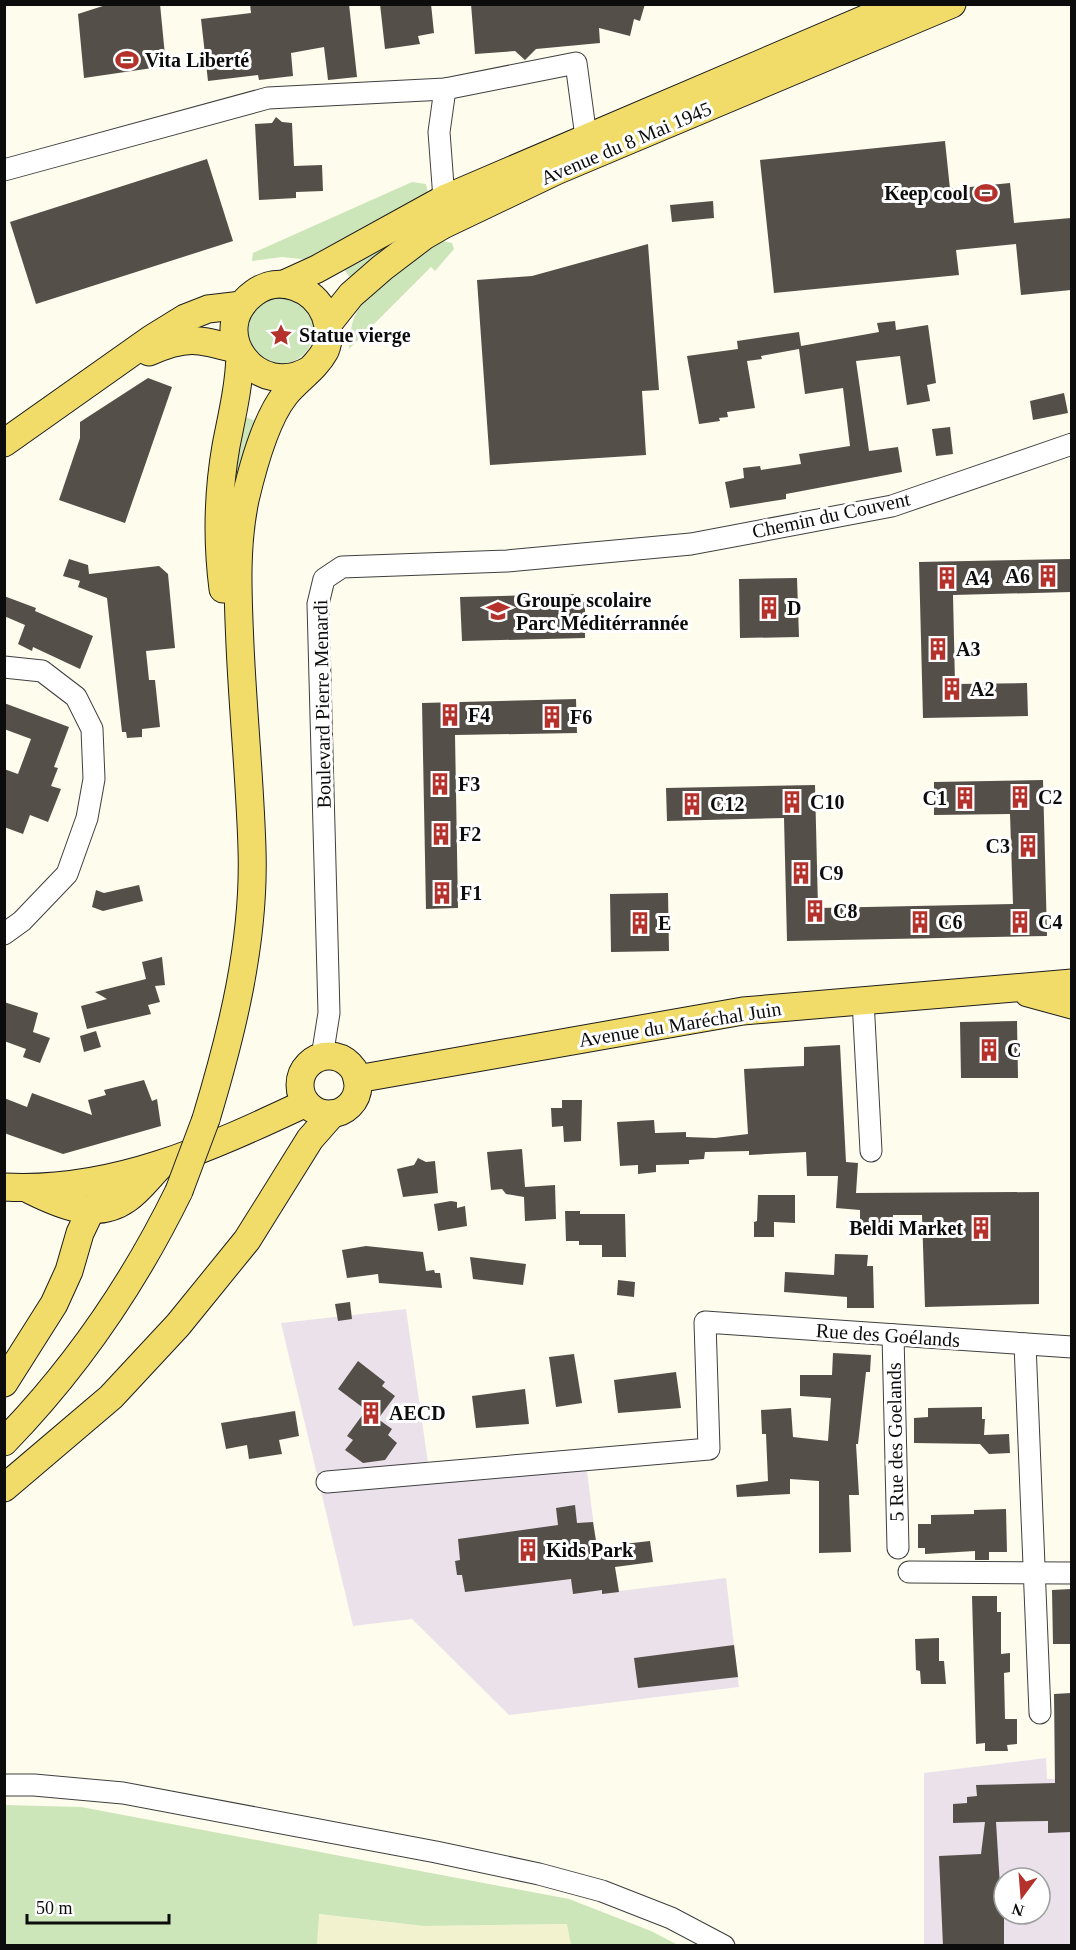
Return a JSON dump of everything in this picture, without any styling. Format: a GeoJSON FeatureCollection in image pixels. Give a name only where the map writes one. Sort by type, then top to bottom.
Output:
{"type":"FeatureCollection","features":[{"type":"Feature","properties":{"kind":"main road","name":"Avenue du 8 Mai 1945"},"geometry":{"type":"LineString","coordinates":[[284,284],[444,199],[900,4]]}},
{"type":"Feature","properties":{"kind":"main road","name":"Avenue du 8 Mai 1945"},"geometry":{"type":"LineString","coordinates":[[328,324],[351,295],[382,268],[424,236],[443,225],[556,171],[952,4]]}},
{"type":"Feature","properties":{"kind":"main road"},"geometry":{"type":"LineString","coordinates":[[4,1442],[67,1371],[100,1326],[136,1269],[179,1191],[206,1119],[234,1014],[249,912],[252,852],[237,592],[239,544],[246,500],[269,425],[284,396],[324,353],[328,340],[328,324],[320,303],[304,290],[284,284],[268,285],[255,292],[242,305],[235,320],[234,333],[239,353],[239,386],[226,447],[219,512],[220,566],[245,749]]}},
{"type":"Feature","properties":{"kind":"main road"},"geometry":{"type":"LineString","coordinates":[[4,443],[151,339],[185,318],[208,309],[242,305]]}},
{"type":"Feature","properties":{"kind":"main road"},"geometry":{"type":"LineString","coordinates":[[62,403],[135,359],[167,344],[197,339],[239,353],[257,372],[273,378],[287,378],[311,369]]}},
{"type":"Feature","properties":{"kind":"main road","name":"Avenue du Maréchal Juin"},"geometry":{"type":"LineString","coordinates":[[357,1079],[743,1011],[1071,983]]}},
{"type":"Feature","properties":{"kind":"main road","name":"Avenue du Maréchal Juin"},"geometry":{"type":"LineString","coordinates":[[1006,988],[1071,1005]]}},
{"type":"Feature","properties":{"kind":"main road"},"geometry":{"type":"LineString","coordinates":[[4,1488],[111,1397],[178,1325],[246,1240],[310,1139],[332,1114],[352,1102],[356,1094],[357,1079],[348,1064],[332,1057],[322,1057],[306,1067],[301,1075],[301,1095],[306,1103],[321,1112],[332,1114]]}},
{"type":"Feature","properties":{"kind":"main road"},"geometry":{"type":"LineString","coordinates":[[16,1188],[120,1177],[161,1165],[218,1144],[306,1103]]}},
{"type":"Feature","properties":{"kind":"main road"},"geometry":{"type":"LineString","coordinates":[[85,1222],[127,1200],[161,1165]]}},
{"type":"Feature","properties":{"kind":"main road"},"geometry":{"type":"LineString","coordinates":[[4,1383],[54,1304],[69,1271],[85,1222],[120,1177]]}},
{"type":"Feature","properties":{"kind":"main road"},"geometry":{"type":"LineString","coordinates":[[16,1188],[51,1201],[65,1213],[85,1222]]}},
{"type":"Feature","properties":{"kind":"street"},"geometry":{"type":"LineString","coordinates":[[4,170],[268,98],[445,90],[576,63],[586,137]]}},
{"type":"Feature","properties":{"kind":"street"},"geometry":{"type":"LineString","coordinates":[[444,199],[440,132],[445,90]]}},
{"type":"Feature","properties":{"kind":"street","name":"Chemin du Couvent"},"geometry":{"type":"LineString","coordinates":[[691,544],[892,506],[1071,444]]}},
{"type":"Feature","properties":{"kind":"street","name":"Boulevard Pierre Menardi"},"geometry":{"type":"LineString","coordinates":[[322,1057],[329,1013],[318,604],[324,579],[342,567],[507,561],[691,544]]}},
{"type":"Feature","properties":{"kind":"street"},"geometry":{"type":"LineString","coordinates":[[4,667],[42,671],[76,697],[92,729],[94,779],[87,818],[67,874],[22,921],[4,934]]}},
{"type":"Feature","properties":{"kind":"street"},"geometry":{"type":"LineString","coordinates":[[863,1000],[871,1151]]}},
{"type":"Feature","properties":{"kind":"street","name":"Rue des Goélands"},"geometry":{"type":"LineString","coordinates":[[327,1482],[710,1449],[705,1322],[1071,1347]]}},
{"type":"Feature","properties":{"kind":"street","name":"5 Rue des Goelands"},"geometry":{"type":"LineString","coordinates":[[893,1335],[898,1548]]}},
{"type":"Feature","properties":{"kind":"street"},"geometry":{"type":"LineString","coordinates":[[1025,1344],[1040,1713]]}},
{"type":"Feature","properties":{"kind":"street"},"geometry":{"type":"LineString","coordinates":[[909,1572],[1071,1573]]}},
{"type":"Feature","properties":{"kind":"street"},"geometry":{"type":"LineString","coordinates":[[4,1785],[34,1785],[123,1793],[528,1872],[602,1891],[671,1918],[724,1946]]}},
{"type":"Feature","properties":{"kind":"shaded area"},"geometry":{"type":"Polygon","coordinates":[[[406,1309],[431,1484],[586,1464],[600,1574],[616,1573],[619,1591],[726,1578],[739,1687],[509,1715],[412,1619],[353,1626],[281,1323],[406,1309]]]}},
{"type":"Feature","properties":{"kind":"shaded area"},"geometry":{"type":"Polygon","coordinates":[[[1046,1758],[1047,1779],[1071,1779],[1071,1945],[924,1945],[924,1773],[1046,1758]]]}},
{"type":"Feature","properties":{"kind":"green space"},"geometry":{"type":"Polygon","coordinates":[[[412,182],[426,184],[428,193],[310,260],[282,257],[252,261],[253,253],[412,182]]]}},
{"type":"Feature","properties":{"kind":"green space"},"geometry":{"type":"Polygon","coordinates":[[[430,213],[352,280],[343,268],[430,213]]]}},
{"type":"Feature","properties":{"kind":"green space"},"geometry":{"type":"Polygon","coordinates":[[[438,240],[452,243],[454,249],[435,271],[431,267],[349,349],[353,321],[367,298],[402,266],[438,240]]]}},
{"type":"Feature","properties":{"kind":"green space"},"geometry":{"type":"Polygon","coordinates":[[[280,296],[293,299],[304,306],[311,317],[314,330],[311,343],[304,354],[293,361],[280,364],[267,361],[256,354],[249,343],[246,330],[249,317],[256,306],[267,299],[280,296]]]}},
{"type":"Feature","properties":{"kind":"green space"},"geometry":{"type":"Polygon","coordinates":[[[241,415],[260,423],[227,545],[241,415]]]}},
{"type":"Feature","properties":{"kind":"green space"},"geometry":{"type":"Polygon","coordinates":[[[5,1805],[81,1807],[569,1899],[651,1931],[678,1945],[571,1945],[567,1924],[424,1926],[319,1914],[317,1945],[5,1945],[5,1805]]]}},
{"type":"Feature","properties":{"kind":"green space"},"geometry":{"type":"Polygon","coordinates":[[[318,1914],[424,1926],[568,1924],[571,1945],[317,1946],[318,1914]]]}},
{"type":"Feature","properties":{"kind":"building"},"geometry":{"type":"Polygon","coordinates":[[[109,4],[160,4],[166,66],[84,78],[78,14],[109,4]]]}},
{"type":"Feature","properties":{"kind":"building"},"geometry":{"type":"Polygon","coordinates":[[[250,4],[349,4],[357,77],[328,80],[324,47],[291,53],[293,76],[259,80],[258,75],[208,81],[201,19],[251,13],[250,4]]]}},
{"type":"Feature","properties":{"kind":"building"},"geometry":{"type":"Polygon","coordinates":[[[380,4],[431,4],[434,33],[418,36],[420,44],[385,49],[380,4]]]}},
{"type":"Feature","properties":{"kind":"building"},"geometry":{"type":"Polygon","coordinates":[[[471,4],[645,4],[640,21],[634,19],[630,36],[599,28],[600,43],[536,49],[525,60],[515,51],[475,54],[471,4]]]}},
{"type":"Feature","properties":{"kind":"building"},"geometry":{"type":"Polygon","coordinates":[[[276,117],[282,122],[292,123],[294,166],[322,165],[323,191],[296,192],[296,198],[259,200],[255,124],[272,123],[276,117]]]}},
{"type":"Feature","properties":{"kind":"building"},"geometry":{"type":"Polygon","coordinates":[[[945,141],[950,189],[1010,183],[1014,223],[1071,218],[1071,290],[1021,295],[1016,244],[956,250],[959,275],[774,293],[760,160],[945,141]]]}},
{"type":"Feature","properties":{"kind":"building"},"geometry":{"type":"Polygon","coordinates":[[[207,159],[233,241],[36,304],[10,222],[207,159]]]}},
{"type":"Feature","properties":{"kind":"building"},"geometry":{"type":"Polygon","coordinates":[[[713,201],[714,218],[672,222],[670,205],[713,201]]]}},
{"type":"Feature","properties":{"kind":"building"},"geometry":{"type":"Polygon","coordinates":[[[648,244],[659,390],[642,391],[646,455],[490,465],[477,280],[532,276],[648,244]]]}},
{"type":"Feature","properties":{"kind":"building"},"geometry":{"type":"Polygon","coordinates":[[[895,321],[896,330],[928,325],[936,383],[927,385],[930,401],[907,405],[900,356],[856,361],[869,451],[898,447],[902,472],[786,494],[786,499],[730,508],[725,482],[744,478],[743,468],[760,466],[761,470],[801,464],[799,454],[850,446],[843,388],[805,394],[799,349],[761,356],[762,359],[747,361],[755,408],[727,412],[728,417],[719,418],[720,421],[699,424],[687,356],[738,349],[737,341],[799,332],[801,346],[879,332],[877,323],[895,321]]]}},
{"type":"Feature","properties":{"kind":"building"},"geometry":{"type":"Polygon","coordinates":[[[148,378],[172,387],[125,523],[59,500],[80,438],[80,422],[148,378]]]}},
{"type":"Feature","properties":{"kind":"building"},"geometry":{"type":"Polygon","coordinates":[[[1064,393],[1068,413],[1033,420],[1030,401],[1064,393]]]}},
{"type":"Feature","properties":{"kind":"building"},"geometry":{"type":"Polygon","coordinates":[[[950,427],[953,454],[936,456],[932,429],[950,427]]]}},
{"type":"Feature","properties":{"kind":"building"},"geometry":{"type":"Polygon","coordinates":[[[69,559],[88,565],[89,574],[159,566],[168,574],[175,648],[146,651],[149,680],[155,680],[160,727],[142,729],[142,737],[127,738],[126,732],[122,732],[107,598],[78,587],[80,581],[63,576],[69,559]]]}},
{"type":"Feature","properties":{"kind":"building"},"geometry":{"type":"Polygon","coordinates":[[[1071,559],[1071,592],[953,595],[955,684],[1027,683],[1028,716],[923,718],[919,562],[1071,559]]]}},
{"type":"Feature","properties":{"kind":"building","name":"D"},"geometry":{"type":"Polygon","coordinates":[[[797,578],[799,637],[740,638],[739,579],[797,578]]]}},
{"type":"Feature","properties":{"kind":"building"},"geometry":{"type":"Polygon","coordinates":[[[574,594],[574,602],[585,602],[585,638],[462,641],[460,597],[574,594]]]}},
{"type":"Feature","properties":{"kind":"building"},"geometry":{"type":"Polygon","coordinates":[[[4,596],[36,608],[35,611],[93,636],[80,669],[33,647],[32,651],[18,644],[25,625],[4,616],[4,596]]]}},
{"type":"Feature","properties":{"kind":"building"},"geometry":{"type":"Polygon","coordinates":[[[576,699],[577,733],[455,735],[458,908],[426,909],[422,703],[576,699]]]}},
{"type":"Feature","properties":{"kind":"building"},"geometry":{"type":"Polygon","coordinates":[[[4,703],[69,727],[54,767],[58,768],[51,786],[61,789],[48,822],[30,815],[23,834],[4,827],[4,769],[18,774],[31,739],[4,729],[4,703]]]}},
{"type":"Feature","properties":{"kind":"building"},"geometry":{"type":"Polygon","coordinates":[[[1043,780],[1047,936],[787,941],[784,818],[667,821],[666,788],[815,785],[818,908],[1013,904],[1010,814],[934,815],[934,782],[1043,780]]]}},
{"type":"Feature","properties":{"kind":"building"},"geometry":{"type":"Polygon","coordinates":[[[139,885],[143,901],[103,911],[92,907],[96,890],[104,893],[139,885]]]}},
{"type":"Feature","properties":{"kind":"building","name":"E"},"geometry":{"type":"Polygon","coordinates":[[[668,893],[669,951],[611,952],[610,894],[668,893]]]}},
{"type":"Feature","properties":{"kind":"building"},"geometry":{"type":"Polygon","coordinates":[[[162,957],[165,985],[155,986],[160,1002],[148,1005],[151,1014],[87,1029],[81,1006],[107,999],[95,992],[146,979],[142,962],[162,957]]]}},
{"type":"Feature","properties":{"kind":"building"},"geometry":{"type":"Polygon","coordinates":[[[4,1002],[38,1013],[33,1032],[50,1038],[40,1063],[23,1057],[26,1049],[4,1041],[4,1002]]]}},
{"type":"Feature","properties":{"kind":"building","name":"C"},"geometry":{"type":"Polygon","coordinates":[[[1017,1021],[1018,1078],[961,1078],[960,1022],[1017,1021]]]}},
{"type":"Feature","properties":{"kind":"building"},"geometry":{"type":"Polygon","coordinates":[[[96,1031],[101,1047],[84,1052],[80,1036],[96,1031]]]}},
{"type":"Feature","properties":{"kind":"building"},"geometry":{"type":"Polygon","coordinates":[[[840,1045],[846,1162],[858,1163],[856,1193],[1039,1192],[1039,1304],[925,1307],[922,1215],[893,1215],[892,1229],[860,1228],[860,1210],[836,1208],[838,1176],[807,1176],[806,1152],[749,1155],[749,1151],[705,1152],[704,1159],[689,1160],[689,1164],[656,1165],[656,1172],[638,1174],[638,1165],[620,1166],[617,1122],[654,1120],[655,1133],[686,1132],[686,1137],[715,1138],[748,1134],[744,1069],[804,1066],[804,1047],[840,1045]]]}},
{"type":"Feature","properties":{"kind":"building"},"geometry":{"type":"Polygon","coordinates":[[[144,1080],[152,1101],[157,1099],[161,1126],[63,1154],[4,1133],[4,1098],[27,1107],[32,1093],[92,1115],[88,1100],[106,1095],[104,1090],[144,1080]]]}},
{"type":"Feature","properties":{"kind":"building"},"geometry":{"type":"Polygon","coordinates":[[[562,1100],[582,1100],[581,1141],[564,1142],[563,1126],[552,1127],[551,1108],[562,1108],[562,1100]]]}},
{"type":"Feature","properties":{"kind":"building"},"geometry":{"type":"Polygon","coordinates":[[[522,1149],[525,1187],[555,1185],[556,1219],[525,1221],[524,1197],[506,1194],[502,1189],[491,1190],[487,1152],[522,1149]]]}},
{"type":"Feature","properties":{"kind":"building"},"geometry":{"type":"Polygon","coordinates":[[[418,1158],[426,1162],[435,1161],[438,1193],[403,1197],[397,1169],[414,1165],[418,1158]]]}},
{"type":"Feature","properties":{"kind":"building"},"geometry":{"type":"Polygon","coordinates":[[[758,1195],[795,1195],[795,1223],[774,1222],[774,1237],[754,1237],[758,1195]]]}},
{"type":"Feature","properties":{"kind":"building"},"geometry":{"type":"Polygon","coordinates":[[[457,1202],[457,1208],[465,1206],[467,1226],[438,1231],[434,1204],[457,1202]]]}},
{"type":"Feature","properties":{"kind":"building"},"geometry":{"type":"Polygon","coordinates":[[[565,1211],[580,1211],[580,1214],[625,1214],[626,1257],[602,1257],[602,1245],[579,1245],[579,1241],[566,1241],[565,1211]]]}},
{"type":"Feature","properties":{"kind":"building"},"geometry":{"type":"Polygon","coordinates":[[[366,1246],[423,1252],[426,1271],[434,1270],[435,1273],[440,1273],[442,1288],[379,1283],[378,1274],[347,1278],[342,1250],[366,1246]]]}},
{"type":"Feature","properties":{"kind":"building"},"geometry":{"type":"Polygon","coordinates":[[[835,1254],[868,1255],[867,1266],[873,1266],[874,1308],[847,1308],[847,1297],[784,1292],[785,1272],[834,1275],[835,1254]]]}},
{"type":"Feature","properties":{"kind":"building"},"geometry":{"type":"Polygon","coordinates":[[[470,1257],[526,1264],[523,1285],[473,1279],[470,1257]]]}},
{"type":"Feature","properties":{"kind":"building"},"geometry":{"type":"Polygon","coordinates":[[[618,1280],[635,1282],[634,1297],[617,1295],[618,1280]]]}},
{"type":"Feature","properties":{"kind":"building"},"geometry":{"type":"Polygon","coordinates":[[[350,1302],[352,1319],[338,1321],[335,1304],[350,1302]]]}},
{"type":"Feature","properties":{"kind":"building"},"geometry":{"type":"Polygon","coordinates":[[[833,1353],[871,1355],[870,1372],[866,1372],[858,1444],[856,1444],[859,1495],[849,1495],[851,1552],[819,1553],[819,1481],[790,1479],[790,1494],[737,1497],[736,1485],[768,1481],[766,1434],[762,1434],[761,1410],[791,1408],[793,1437],[828,1441],[831,1398],[800,1396],[800,1375],[832,1375],[833,1353]]]}},
{"type":"Feature","properties":{"kind":"building"},"geometry":{"type":"Polygon","coordinates":[[[574,1354],[582,1403],[556,1407],[549,1357],[574,1354]]]}},
{"type":"Feature","properties":{"kind":"building","name":"AECD"},"geometry":{"type":"Polygon","coordinates":[[[358,1361],[385,1382],[382,1386],[395,1396],[378,1419],[392,1429],[388,1435],[397,1443],[385,1460],[363,1463],[345,1450],[353,1440],[347,1436],[366,1410],[338,1389],[358,1361]]]}},
{"type":"Feature","properties":{"kind":"building"},"geometry":{"type":"Polygon","coordinates":[[[676,1372],[681,1408],[618,1413],[614,1380],[676,1372]]]}},
{"type":"Feature","properties":{"kind":"building"},"geometry":{"type":"Polygon","coordinates":[[[525,1389],[529,1424],[476,1428],[472,1396],[525,1389]]]}},
{"type":"Feature","properties":{"kind":"building"},"geometry":{"type":"Polygon","coordinates":[[[982,1407],[982,1419],[985,1419],[984,1435],[1009,1434],[1010,1453],[989,1454],[980,1444],[914,1443],[914,1418],[928,1417],[928,1408],[982,1407]]]}},
{"type":"Feature","properties":{"kind":"building"},"geometry":{"type":"Polygon","coordinates":[[[295,1411],[299,1436],[279,1440],[282,1454],[249,1459],[247,1445],[226,1449],[221,1423],[295,1411]]]}},
{"type":"Feature","properties":{"kind":"building","name":"Kids Park"},"geometry":{"type":"Polygon","coordinates":[[[575,1505],[577,1523],[593,1522],[597,1547],[650,1541],[653,1562],[615,1567],[619,1592],[602,1594],[602,1590],[573,1594],[571,1579],[465,1592],[462,1575],[457,1575],[455,1561],[460,1560],[458,1539],[558,1525],[556,1508],[575,1505]]]}},
{"type":"Feature","properties":{"kind":"building"},"geometry":{"type":"Polygon","coordinates":[[[1006,1509],[1007,1552],[989,1552],[989,1560],[975,1560],[975,1551],[925,1554],[925,1548],[918,1548],[918,1524],[931,1524],[931,1515],[974,1514],[974,1510],[1006,1509]]]}},
{"type":"Feature","properties":{"kind":"building"},"geometry":{"type":"Polygon","coordinates":[[[1071,1589],[1071,1644],[1053,1644],[1052,1590],[1071,1589]]]}},
{"type":"Feature","properties":{"kind":"building"},"geometry":{"type":"Polygon","coordinates":[[[972,1596],[997,1596],[997,1612],[1001,1612],[1001,1654],[1010,1653],[1010,1672],[1004,1673],[1005,1719],[1017,1719],[1017,1744],[1007,1745],[1008,1751],[985,1751],[985,1743],[976,1744],[972,1596]]]}},
{"type":"Feature","properties":{"kind":"building"},"geometry":{"type":"Polygon","coordinates":[[[939,1638],[939,1661],[944,1661],[946,1684],[921,1684],[920,1671],[916,1670],[915,1639],[939,1638]]]}},
{"type":"Feature","properties":{"kind":"building"},"geometry":{"type":"Polygon","coordinates":[[[734,1645],[738,1677],[638,1688],[634,1658],[734,1645]]]}},
{"type":"Feature","properties":{"kind":"building"},"geometry":{"type":"Polygon","coordinates":[[[1071,1693],[1071,1832],[1048,1833],[1048,1821],[996,1822],[999,1866],[992,1866],[992,1926],[1004,1926],[1004,1946],[943,1946],[939,1856],[981,1854],[985,1822],[953,1823],[953,1804],[967,1803],[967,1797],[977,1796],[976,1785],[1055,1783],[1054,1694],[1071,1693]]]}},
{"type":"Feature","properties":{"kind":"place","name":"Vita Liberté"},"geometry":{"type":"Point","coordinates":[127,60]}},
{"type":"Feature","properties":{"kind":"place","name":"Keep cool"},"geometry":{"type":"Point","coordinates":[986,193]}},
{"type":"Feature","properties":{"kind":"place","name":"Statue vierge"},"geometry":{"type":"Point","coordinates":[281,335]}},
{"type":"Feature","properties":{"kind":"place","name":"A6"},"geometry":{"type":"Point","coordinates":[1048,576]}},
{"type":"Feature","properties":{"kind":"place","name":"A4"},"geometry":{"type":"Point","coordinates":[947,578]}},
{"type":"Feature","properties":{"kind":"place","name":"D"},"geometry":{"type":"Point","coordinates":[769,608]}},
{"type":"Feature","properties":{"kind":"place","name":"Groupe scolaire Parc Méditérrannée"},"geometry":{"type":"Point","coordinates":[498,611]}},
{"type":"Feature","properties":{"kind":"place","name":"A3"},"geometry":{"type":"Point","coordinates":[938,649]}},
{"type":"Feature","properties":{"kind":"place","name":"A2"},"geometry":{"type":"Point","coordinates":[952,689]}},
{"type":"Feature","properties":{"kind":"place","name":"F4"},"geometry":{"type":"Point","coordinates":[450,715]}},
{"type":"Feature","properties":{"kind":"place","name":"F6"},"geometry":{"type":"Point","coordinates":[552,717]}},
{"type":"Feature","properties":{"kind":"place","name":"F3"},"geometry":{"type":"Point","coordinates":[440,784]}},
{"type":"Feature","properties":{"kind":"place","name":"C2"},"geometry":{"type":"Point","coordinates":[1020,797]}},
{"type":"Feature","properties":{"kind":"place","name":"C1"},"geometry":{"type":"Point","coordinates":[965,798]}},
{"type":"Feature","properties":{"kind":"place","name":"C10"},"geometry":{"type":"Point","coordinates":[792,802]}},
{"type":"Feature","properties":{"kind":"place","name":"C12"},"geometry":{"type":"Point","coordinates":[692,804]}},
{"type":"Feature","properties":{"kind":"place","name":"F2"},"geometry":{"type":"Point","coordinates":[441,834]}},
{"type":"Feature","properties":{"kind":"place","name":"C3"},"geometry":{"type":"Point","coordinates":[1028,846]}},
{"type":"Feature","properties":{"kind":"place","name":"C9"},"geometry":{"type":"Point","coordinates":[801,873]}},
{"type":"Feature","properties":{"kind":"place","name":"F1"},"geometry":{"type":"Point","coordinates":[442,893]}},
{"type":"Feature","properties":{"kind":"place","name":"C8"},"geometry":{"type":"Point","coordinates":[815,911]}},
{"type":"Feature","properties":{"kind":"place","name":"C6"},"geometry":{"type":"Point","coordinates":[920,922]}},
{"type":"Feature","properties":{"kind":"place","name":"C4"},"geometry":{"type":"Point","coordinates":[1020,922]}},
{"type":"Feature","properties":{"kind":"place","name":"E"},"geometry":{"type":"Point","coordinates":[640,923]}},
{"type":"Feature","properties":{"kind":"place","name":"C"},"geometry":{"type":"Point","coordinates":[989,1050]}},
{"type":"Feature","properties":{"kind":"place","name":"Beldi Market"},"geometry":{"type":"Point","coordinates":[981,1228]}},
{"type":"Feature","properties":{"kind":"place","name":"AECD"},"geometry":{"type":"Point","coordinates":[371,1413]}},
{"type":"Feature","properties":{"kind":"place","name":"Kids Park"},"geometry":{"type":"Point","coordinates":[528,1550]}}]}
